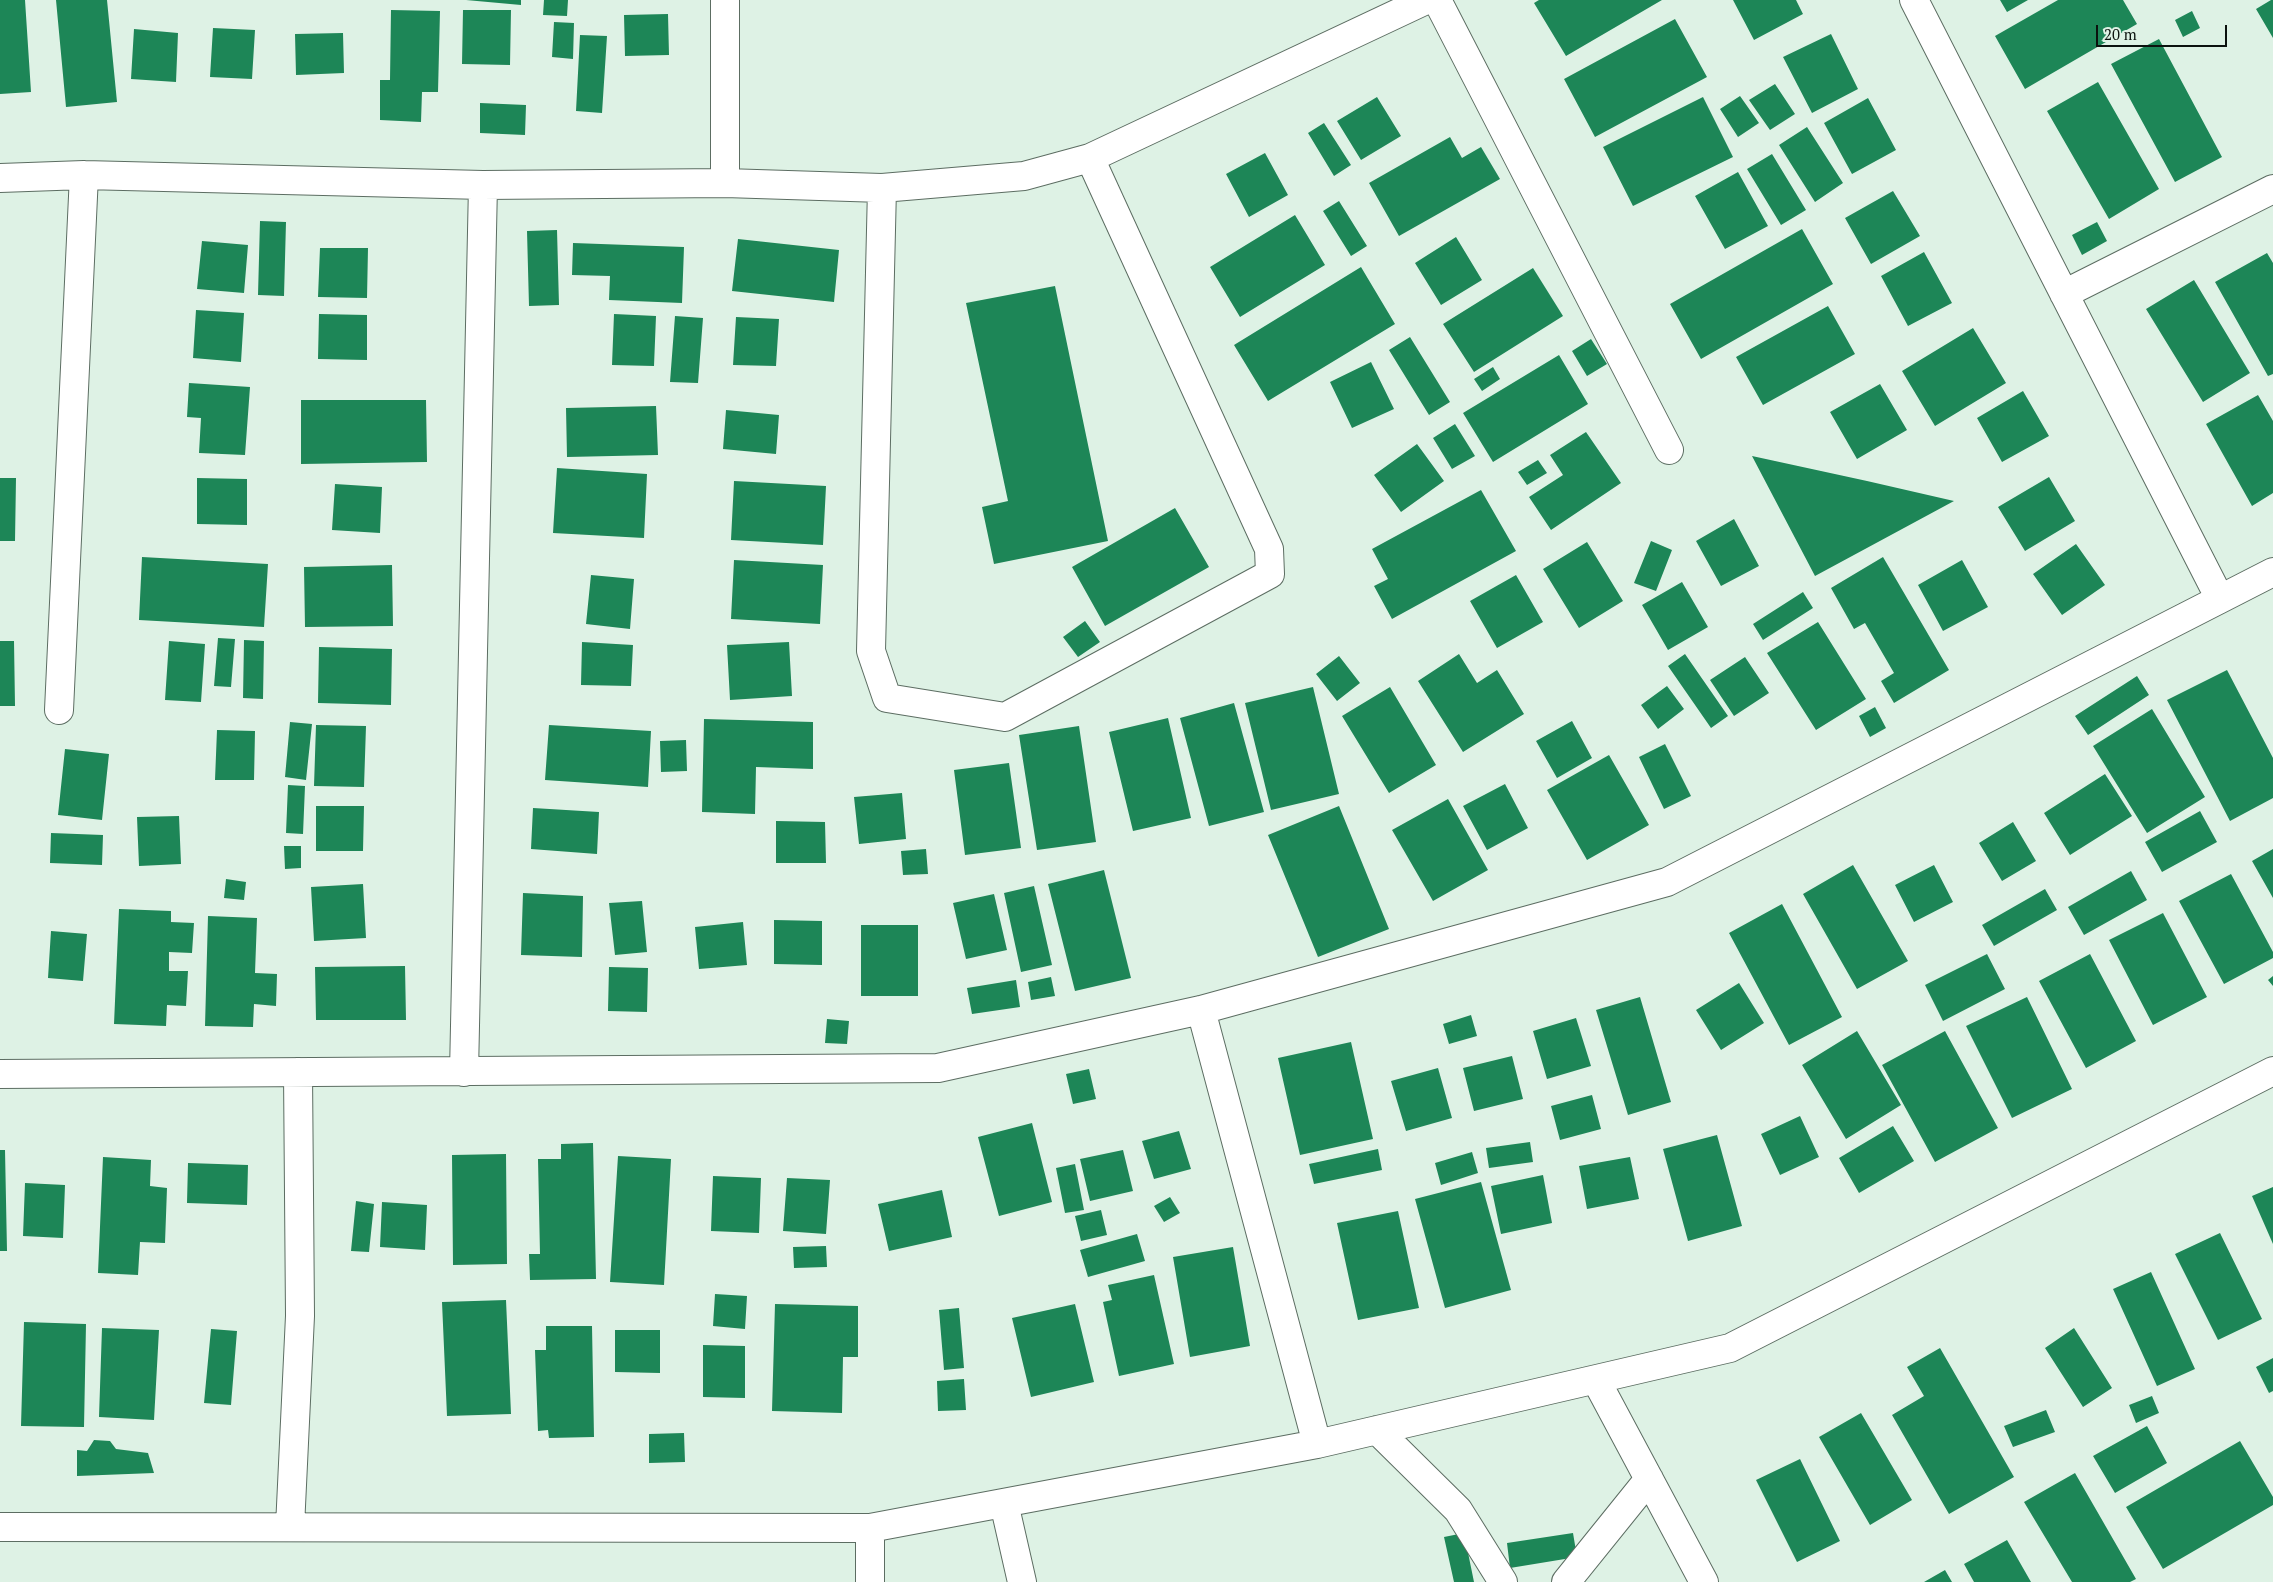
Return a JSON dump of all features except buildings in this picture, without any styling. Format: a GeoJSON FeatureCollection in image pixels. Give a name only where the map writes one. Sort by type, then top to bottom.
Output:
{"type":"FeatureCollection","features":[{"type":"Feature","properties":{"kind":"street"},"geometry":{"type":"LineString","coordinates":[[725,0],[725,183]]}},
{"type":"Feature","properties":{"kind":"street"},"geometry":{"type":"LineString","coordinates":[[0,178],[84,175],[483,185],[725,183],[882,188],[1024,176],[1090,158],[1426,0]]}},
{"type":"Feature","properties":{"kind":"street"},"geometry":{"type":"LineString","coordinates":[[1437,0],[1669,450]]}},
{"type":"Feature","properties":{"kind":"street"},"geometry":{"type":"LineString","coordinates":[[1914,0],[2220,599]]}},
{"type":"Feature","properties":{"kind":"street"},"geometry":{"type":"LineString","coordinates":[[882,188],[871,651],[887,698],[1005,717],[1270,574],[1269,549],[1090,158]]}},
{"type":"Feature","properties":{"kind":"street"},"geometry":{"type":"LineString","coordinates":[[59,710],[84,175]]}},
{"type":"Feature","properties":{"kind":"street"},"geometry":{"type":"LineString","coordinates":[[464,1072],[483,185]]}},
{"type":"Feature","properties":{"kind":"street"},"geometry":{"type":"LineString","coordinates":[[2064,294],[2273,189]]}},
{"type":"Feature","properties":{"kind":"street"},"geometry":{"type":"LineString","coordinates":[[0,1074],[938,1068],[1201,1010],[1667,882],[2273,572]]}},
{"type":"Feature","properties":{"kind":"street"},"geometry":{"type":"LineString","coordinates":[[1201,1010],[1317,1444]]}},
{"type":"Feature","properties":{"kind":"street"},"geometry":{"type":"LineString","coordinates":[[290,1527],[300,1316],[298,1072]]}},
{"type":"Feature","properties":{"kind":"street"},"geometry":{"type":"LineString","coordinates":[[0,1527],[870,1528],[1317,1444],[1730,1348],[2273,1072]]}},
{"type":"Feature","properties":{"kind":"street"},"geometry":{"type":"LineString","coordinates":[[1596,1380],[1704,1582]]}},
{"type":"Feature","properties":{"kind":"street"},"geometry":{"type":"LineString","coordinates":[[1377,1430],[1458,1510],[1503,1582]]}},
{"type":"Feature","properties":{"kind":"street"},"geometry":{"type":"LineString","coordinates":[[1566,1582],[1649,1479]]}},
{"type":"Feature","properties":{"kind":"street"},"geometry":{"type":"LineString","coordinates":[[1004,1503],[1022,1582]]}},
{"type":"Feature","properties":{"kind":"street"},"geometry":{"type":"LineString","coordinates":[[870,1528],[870,1582]]}}]}
